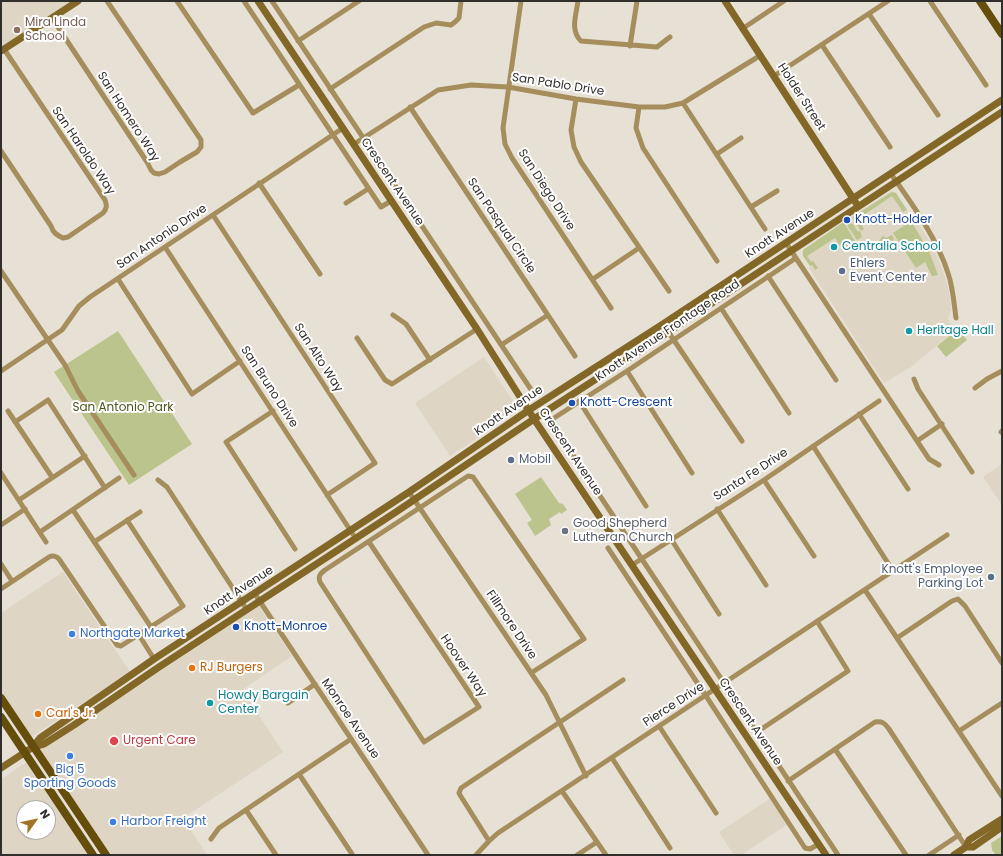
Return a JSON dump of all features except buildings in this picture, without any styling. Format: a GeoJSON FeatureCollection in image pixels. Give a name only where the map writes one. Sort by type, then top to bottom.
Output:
{"type":"FeatureCollection","features":[{"type":"Feature","properties":{"kind":"main road"},"geometry":{"type":"LineString","coordinates":[[2,50],[78,1]]}},
{"type":"Feature","properties":{"kind":"main road","name":"Crescent Avenue"},"geometry":{"type":"LineString","coordinates":[[258,1],[477,329],[534,419],[826,855]]}},
{"type":"Feature","properties":{"kind":"main road","name":"Holder Street"},"geometry":{"type":"LineString","coordinates":[[725,1],[858,206]]}},
{"type":"Feature","properties":{"kind":"main road"},"geometry":{"type":"LineString","coordinates":[[980,1],[1002,34]]}},
{"type":"Feature","properties":{"kind":"main road","name":"Knott Avenue"},"geometry":{"type":"LineString","coordinates":[[33,747],[40,738],[154,659],[409,492],[529,410],[663,324],[1002,100]]}},
{"type":"Feature","properties":{"kind":"main road","name":"Knott Avenue"},"geometry":{"type":"LineString","coordinates":[[1,768],[33,747],[44,744],[415,500],[534,419],[1002,112]]}},
{"type":"Feature","properties":{"kind":"main road"},"geometry":{"type":"LineString","coordinates":[[457,459],[462,467]]}},
{"type":"Feature","properties":{"kind":"main road"},"geometry":{"type":"LineString","coordinates":[[154,659],[159,668]]}},
{"type":"Feature","properties":{"kind":"main road"},"geometry":{"type":"LineString","coordinates":[[1,698],[106,855]]}},
{"type":"Feature","properties":{"kind":"main road"},"geometry":{"type":"LineString","coordinates":[[1,717],[93,855]]}},
{"type":"Feature","properties":{"kind":"main road"},"geometry":{"type":"LineString","coordinates":[[954,855],[966,847],[969,840],[1002,819]]}},
{"type":"Feature","properties":{"kind":"main road"},"geometry":{"type":"LineString","coordinates":[[966,847],[973,847],[1002,827]]}},
{"type":"Feature","properties":{"kind":"street","name":"San Homero Way"},"geometry":{"type":"LineString","coordinates":[[52,18],[147,162],[150,170],[158,174],[165,172],[197,152],[201,147],[201,140],[107,1]]}},
{"type":"Feature","properties":{"kind":"street"},"geometry":{"type":"LineString","coordinates":[[177,1],[253,113],[300,85]]}},
{"type":"Feature","properties":{"kind":"street"},"geometry":{"type":"LineString","coordinates":[[244,1],[381,207],[392,201]]}},
{"type":"Feature","properties":{"kind":"street"},"geometry":{"type":"LineString","coordinates":[[272,1],[534,394]]}},
{"type":"Feature","properties":{"kind":"street"},"geometry":{"type":"LineString","coordinates":[[298,41],[359,1]]}},
{"type":"Feature","properties":{"kind":"street"},"geometry":{"type":"LineString","coordinates":[[330,89],[424,26],[436,23],[451,25],[459,18],[461,1]]}},
{"type":"Feature","properties":{"kind":"street","name":"San Diego Drive"},"geometry":{"type":"LineString","coordinates":[[521,1],[503,128],[505,144],[512,158],[593,279],[610,308]]}},
{"type":"Feature","properties":{"kind":"street"},"geometry":{"type":"LineString","coordinates":[[578,1],[574,25],[576,35],[582,41],[657,47],[670,37]]}},
{"type":"Feature","properties":{"kind":"street"},"geometry":{"type":"LineString","coordinates":[[630,46],[637,1]]}},
{"type":"Feature","properties":{"kind":"street"},"geometry":{"type":"LineString","coordinates":[[742,28],[784,1]]}},
{"type":"Feature","properties":{"kind":"street"},"geometry":{"type":"LineString","coordinates":[[774,76],[888,1]]}},
{"type":"Feature","properties":{"kind":"street"},"geometry":{"type":"LineString","coordinates":[[930,1],[986,85]]}},
{"type":"Feature","properties":{"kind":"street"},"geometry":{"type":"LineString","coordinates":[[869,14],[938,115]]}},
{"type":"Feature","properties":{"kind":"street"},"geometry":{"type":"LineString","coordinates":[[822,45],[890,148]]}},
{"type":"Feature","properties":{"kind":"street","name":"San Haroldo Way"},"geometry":{"type":"LineString","coordinates":[[1,151],[51,226],[52,232],[56,235],[63,238],[68,237],[106,210],[107,206],[105,200],[2,50]]}},
{"type":"Feature","properties":{"kind":"street","name":"San Pablo Drive"},"geometry":{"type":"LineString","coordinates":[[354,144],[438,90],[471,85],[508,88],[576,99],[639,106],[665,107],[683,103],[761,55]]}},
{"type":"Feature","properties":{"kind":"street"},"geometry":{"type":"LineString","coordinates":[[576,99],[571,130],[574,147],[581,162],[669,291]]}},
{"type":"Feature","properties":{"kind":"street"},"geometry":{"type":"LineString","coordinates":[[683,103],[765,229]]}},
{"type":"Feature","properties":{"kind":"street"},"geometry":{"type":"LineString","coordinates":[[639,106],[636,128],[643,148],[717,261]]}},
{"type":"Feature","properties":{"kind":"street","name":"San Pasqual Circle"},"geometry":{"type":"LineString","coordinates":[[410,107],[575,356]]}},
{"type":"Feature","properties":{"kind":"street","name":"San Antonio Drive"},"geometry":{"type":"LineString","coordinates":[[1,371],[48,341],[62,330],[79,306],[90,296],[118,279],[343,128]]}},
{"type":"Feature","properties":{"kind":"street"},"geometry":{"type":"LineString","coordinates":[[717,154],[741,138]]}},
{"type":"Feature","properties":{"kind":"street"},"geometry":{"type":"LineString","coordinates":[[891,174],[941,253],[949,277],[956,318]]}},
{"type":"Feature","properties":{"kind":"street"},"geometry":{"type":"LineString","coordinates":[[259,183],[320,274]]}},
{"type":"Feature","properties":{"kind":"street"},"geometry":{"type":"LineString","coordinates":[[346,203],[368,188]]}},
{"type":"Feature","properties":{"kind":"street"},"geometry":{"type":"LineString","coordinates":[[751,207],[777,191]]}},
{"type":"Feature","properties":{"kind":"street","name":"San Alto Way"},"geometry":{"type":"LineString","coordinates":[[213,215],[375,464],[327,495]]}},
{"type":"Feature","properties":{"kind":"street"},"geometry":{"type":"LineString","coordinates":[[786,242],[929,459],[939,465]]}},
{"type":"Feature","properties":{"kind":"street","name":"San Bruno Drive"},"geometry":{"type":"LineString","coordinates":[[165,247],[356,539]]}},
{"type":"Feature","properties":{"kind":"street"},"geometry":{"type":"LineString","coordinates":[[593,279],[639,248]]}},
{"type":"Feature","properties":{"kind":"street","name":"Knott Avenue Frontage Road"},"geometry":{"type":"LineString","coordinates":[[552,421],[554,418],[579,401],[627,371],[796,258]]}},
{"type":"Feature","properties":{"kind":"street"},"geometry":{"type":"LineString","coordinates":[[1,271],[64,365],[78,391],[134,476]]}},
{"type":"Feature","properties":{"kind":"street"},"geometry":{"type":"LineString","coordinates":[[768,276],[836,380]]}},
{"type":"Feature","properties":{"kind":"street"},"geometry":{"type":"LineString","coordinates":[[118,279],[192,394],[240,362]]}},
{"type":"Feature","properties":{"kind":"street"},"geometry":{"type":"LineString","coordinates":[[721,308],[789,413]]}},
{"type":"Feature","properties":{"kind":"street"},"geometry":{"type":"LineString","coordinates":[[501,345],[548,314]]}},
{"type":"Feature","properties":{"kind":"street"},"geometry":{"type":"LineString","coordinates":[[393,315],[406,324],[430,360]]}},
{"type":"Feature","properties":{"kind":"street"},"geometry":{"type":"LineString","coordinates":[[663,324],[742,441]]}},
{"type":"Feature","properties":{"kind":"street"},"geometry":{"type":"LineString","coordinates":[[357,338],[385,380],[392,384],[477,329]]}},
{"type":"Feature","properties":{"kind":"street"},"geometry":{"type":"LineString","coordinates":[[627,371],[692,473]]}},
{"type":"Feature","properties":{"kind":"street"},"geometry":{"type":"LineString","coordinates":[[975,388],[987,379],[1002,371]]}},
{"type":"Feature","properties":{"kind":"street"},"geometry":{"type":"LineString","coordinates":[[914,379],[918,389],[972,472]]}},
{"type":"Feature","properties":{"kind":"street"},"geometry":{"type":"LineString","coordinates":[[15,422],[48,400],[105,488]]}},
{"type":"Feature","properties":{"kind":"street"},"geometry":{"type":"LineString","coordinates":[[579,401],[646,506]]}},
{"type":"Feature","properties":{"kind":"street","name":"Santa Fe Drive"},"geometry":{"type":"LineString","coordinates":[[632,565],[764,480],[879,401]]}},
{"type":"Feature","properties":{"kind":"street"},"geometry":{"type":"LineString","coordinates":[[8,411],[52,477]]}},
{"type":"Feature","properties":{"kind":"street"},"geometry":{"type":"LineString","coordinates":[[273,412],[226,442],[295,549]]}},
{"type":"Feature","properties":{"kind":"street"},"geometry":{"type":"LineString","coordinates":[[859,414],[908,489]]}},
{"type":"Feature","properties":{"kind":"street","name":"Crescent Avenue"},"geometry":{"type":"LineString","coordinates":[[552,421],[553,425],[838,855]]}},
{"type":"Feature","properties":{"kind":"street"},"geometry":{"type":"LineString","coordinates":[[917,441],[942,424]]}},
{"type":"Feature","properties":{"kind":"street"},"geometry":{"type":"LineString","coordinates":[[813,446],[893,571]]}},
{"type":"Feature","properties":{"kind":"street"},"geometry":{"type":"LineString","coordinates":[[19,500],[85,456]]}},
{"type":"Feature","properties":{"kind":"street"},"geometry":{"type":"LineString","coordinates":[[2,476],[46,542]]}},
{"type":"Feature","properties":{"kind":"street"},"geometry":{"type":"LineString","coordinates":[[369,542],[420,507],[468,476],[471,476],[584,639],[531,673]]}},
{"type":"Feature","properties":{"kind":"street"},"geometry":{"type":"LineString","coordinates":[[40,532],[119,478]]}},
{"type":"Feature","properties":{"kind":"street"},"geometry":{"type":"LineString","coordinates":[[158,480],[167,487],[247,610]]}},
{"type":"Feature","properties":{"kind":"street"},"geometry":{"type":"LineString","coordinates":[[764,480],[814,556]]}},
{"type":"Feature","properties":{"kind":"street","name":"Fillmore Drive"},"geometry":{"type":"LineString","coordinates":[[409,492],[546,695],[586,776]]}},
{"type":"Feature","properties":{"kind":"street"},"geometry":{"type":"LineString","coordinates":[[1,525],[25,509]]}},
{"type":"Feature","properties":{"kind":"street"},"geometry":{"type":"LineString","coordinates":[[717,509],[766,585]]}},
{"type":"Feature","properties":{"kind":"street"},"geometry":{"type":"LineString","coordinates":[[73,510],[150,627]]}},
{"type":"Feature","properties":{"kind":"street"},"geometry":{"type":"LineString","coordinates":[[94,542],[140,512]]}},
{"type":"Feature","properties":{"kind":"street"},"geometry":{"type":"LineString","coordinates":[[1,589],[52,556],[57,556],[119,646],[139,635],[183,606],[127,520]]}},
{"type":"Feature","properties":{"kind":"street","name":"Pierce Drive"},"geometry":{"type":"LineString","coordinates":[[476,855],[489,840],[947,535]]}},
{"type":"Feature","properties":{"kind":"street"},"geometry":{"type":"LineString","coordinates":[[671,539],[719,614]]}},
{"type":"Feature","properties":{"kind":"street","name":"Hoover Way"},"geometry":{"type":"LineString","coordinates":[[369,542],[479,707],[424,742],[320,582],[320,574],[369,542]]}},
{"type":"Feature","properties":{"kind":"street"},"geometry":{"type":"LineString","coordinates":[[608,548],[805,848],[810,849],[818,844]]}},
{"type":"Feature","properties":{"kind":"street"},"geometry":{"type":"LineString","coordinates":[[1,564],[12,581]]}},
{"type":"Feature","properties":{"kind":"street"},"geometry":{"type":"LineString","coordinates":[[865,590],[1002,796]]}},
{"type":"Feature","properties":{"kind":"street","name":"Monroe Avenue"},"geometry":{"type":"LineString","coordinates":[[255,594],[428,855]]}},
{"type":"Feature","properties":{"kind":"street"},"geometry":{"type":"LineString","coordinates":[[897,638],[952,601],[958,599],[965,606],[1002,663]]}},
{"type":"Feature","properties":{"kind":"street"},"geometry":{"type":"LineString","coordinates":[[757,732],[848,671],[818,622]]}},
{"type":"Feature","properties":{"kind":"street"},"geometry":{"type":"LineString","coordinates":[[139,635],[154,659]]}},
{"type":"Feature","properties":{"kind":"street"},"geometry":{"type":"LineString","coordinates":[[489,840],[458,793],[463,786],[623,680]]}},
{"type":"Feature","properties":{"kind":"street"},"geometry":{"type":"LineString","coordinates":[[288,703],[315,684]]}},
{"type":"Feature","properties":{"kind":"street"},"geometry":{"type":"LineString","coordinates":[[959,731],[1002,703]]}},
{"type":"Feature","properties":{"kind":"street"},"geometry":{"type":"LineString","coordinates":[[788,780],[875,722],[881,721],[886,724],[966,847]]}},
{"type":"Feature","properties":{"kind":"street"},"geometry":{"type":"LineString","coordinates":[[659,726],[716,814]]}},
{"type":"Feature","properties":{"kind":"street"},"geometry":{"type":"LineString","coordinates":[[211,839],[219,828],[351,739]]}},
{"type":"Feature","properties":{"kind":"street"},"geometry":{"type":"LineString","coordinates":[[835,749],[906,855]]}},
{"type":"Feature","properties":{"kind":"street"},"geometry":{"type":"LineString","coordinates":[[612,758],[670,848]]}},
{"type":"Feature","properties":{"kind":"street"},"geometry":{"type":"LineString","coordinates":[[299,774],[352,854]]}},
{"type":"Feature","properties":{"kind":"street"},"geometry":{"type":"LineString","coordinates":[[562,791],[606,855]]}},
{"type":"Feature","properties":{"kind":"street"},"geometry":{"type":"LineString","coordinates":[[246,810],[276,855]]}},
{"type":"Feature","properties":{"kind":"street"},"geometry":{"type":"LineString","coordinates":[[929,855],[959,835]]}},
{"type":"Feature","properties":{"kind":"street"},"geometry":{"type":"LineString","coordinates":[[577,855],[597,842]]}},
{"type":"Feature","properties":{"kind":"shaded area","name":"Mira Linda School"},"geometry":{"type":"Polygon","coordinates":[[[1,1],[78,1],[1,51],[1,1]]]}},
{"type":"Feature","properties":{"kind":"shaded area","name":"Ehlers Event Center"},"geometry":{"type":"Polygon","coordinates":[[[891,191],[896,193],[908,211],[914,216],[933,247],[949,291],[951,309],[948,319],[951,324],[957,326],[957,329],[911,367],[884,383],[809,268],[810,266],[802,252],[891,191]]]}},
{"type":"Feature","properties":{"kind":"shaded area"},"geometry":{"type":"Polygon","coordinates":[[[484,357],[516,406],[515,413],[450,456],[415,403],[484,357]]]}},
{"type":"Feature","properties":{"kind":"shaded area"},"geometry":{"type":"Polygon","coordinates":[[[1002,464],[1002,505],[983,477],[1002,464]]]}},
{"type":"Feature","properties":{"kind":"shaded area"},"geometry":{"type":"Polygon","coordinates":[[[63,572],[130,672],[31,737],[1,691],[1,613],[63,572]]]}},
{"type":"Feature","properties":{"kind":"shaded area"},"geometry":{"type":"Polygon","coordinates":[[[259,606],[292,656],[242,690],[283,752],[183,818],[207,855],[107,855],[39,751],[259,606]]]}},
{"type":"Feature","properties":{"kind":"shaded area"},"geometry":{"type":"Polygon","coordinates":[[[27,762],[52,800],[16,800],[16,840],[56,840],[56,806],[89,855],[1,855],[1,779],[27,762]]]}},
{"type":"Feature","properties":{"kind":"shaded area"},"geometry":{"type":"Polygon","coordinates":[[[771,798],[788,824],[741,855],[734,855],[719,832],[771,798]]]}},
{"type":"Feature","properties":{"kind":"green space"},"geometry":{"type":"Polygon","coordinates":[[[892,192],[896,193],[907,210],[903,212],[892,196],[858,219],[864,229],[861,231],[852,217],[892,192]]]}},
{"type":"Feature","properties":{"kind":"green space"},"geometry":{"type":"Polygon","coordinates":[[[847,220],[849,223],[853,224],[858,232],[860,231],[862,237],[857,240],[845,222],[847,220]]]}},
{"type":"Feature","properties":{"kind":"green space"},"geometry":{"type":"Polygon","coordinates":[[[911,221],[929,251],[938,275],[932,276],[925,262],[916,268],[893,233],[911,221]]]}},
{"type":"Feature","properties":{"kind":"green space"},"geometry":{"type":"Polygon","coordinates":[[[844,223],[855,241],[842,249],[835,238],[807,256],[818,268],[815,270],[803,256],[803,250],[844,223]]]}},
{"type":"Feature","properties":{"kind":"green space"},"geometry":{"type":"Polygon","coordinates":[[[892,235],[894,239],[892,241],[890,240],[875,249],[873,245],[883,236],[886,238],[892,235]]]}},
{"type":"Feature","properties":{"kind":"green space"},"geometry":{"type":"Polygon","coordinates":[[[958,329],[967,340],[946,357],[937,346],[958,329]]]}},
{"type":"Feature","properties":{"kind":"green space","name":"San Antonio Park"},"geometry":{"type":"Polygon","coordinates":[[[118,331],[192,444],[129,485],[54,372],[118,331]]]}},
{"type":"Feature","properties":{"kind":"green space"},"geometry":{"type":"Polygon","coordinates":[[[541,477],[559,503],[563,504],[567,510],[561,514],[560,512],[549,519],[551,525],[535,536],[527,523],[532,520],[515,494],[541,477]]]}},
{"type":"Feature","properties":{"kind":"green space"},"geometry":{"type":"Polygon","coordinates":[[[1002,836],[1002,855],[996,855],[992,850],[991,843],[1002,836]]]}},
{"type":"Feature","properties":{"kind":"place","name":"Mira Linda School"},"geometry":{"type":"Point","coordinates":[17,30]}},
{"type":"Feature","properties":{"kind":"place","name":"Knott-Holder"},"geometry":{"type":"Point","coordinates":[847,220]}},
{"type":"Feature","properties":{"kind":"place","name":"Centralia School"},"geometry":{"type":"Point","coordinates":[834,247]}},
{"type":"Feature","properties":{"kind":"place","name":"Ehlers Event Center"},"geometry":{"type":"Point","coordinates":[842,271]}},
{"type":"Feature","properties":{"kind":"place","name":"Heritage Hall"},"geometry":{"type":"Point","coordinates":[909,331]}},
{"type":"Feature","properties":{"kind":"place","name":"Knott-Crescent"},"geometry":{"type":"Point","coordinates":[572,403]}},
{"type":"Feature","properties":{"kind":"place","name":"Mobil"},"geometry":{"type":"Point","coordinates":[511,460]}},
{"type":"Feature","properties":{"kind":"place","name":"Good Shepherd Lutheran Church"},"geometry":{"type":"Point","coordinates":[565,531]}},
{"type":"Feature","properties":{"kind":"place","name":"Knott's Employee Parking Lot"},"geometry":{"type":"Point","coordinates":[991,577]}},
{"type":"Feature","properties":{"kind":"place","name":"Knott-Monroe"},"geometry":{"type":"Point","coordinates":[236,627]}},
{"type":"Feature","properties":{"kind":"place","name":"Northgate Market"},"geometry":{"type":"Point","coordinates":[72,634]}},
{"type":"Feature","properties":{"kind":"place","name":"RJ Burgers"},"geometry":{"type":"Point","coordinates":[192,668]}},
{"type":"Feature","properties":{"kind":"place","name":"Howdy Bargain Center"},"geometry":{"type":"Point","coordinates":[210,703]}},
{"type":"Feature","properties":{"kind":"place","name":"Carl's Jr."},"geometry":{"type":"Point","coordinates":[38,714]}},
{"type":"Feature","properties":{"kind":"place","name":"Urgent Care"},"geometry":{"type":"Point","coordinates":[114,741]}},
{"type":"Feature","properties":{"kind":"place","name":"Big 5 Sporting Goods"},"geometry":{"type":"Point","coordinates":[70,756]}},
{"type":"Feature","properties":{"kind":"place","name":"Harbor Freight"},"geometry":{"type":"Point","coordinates":[113,822]}}]}
